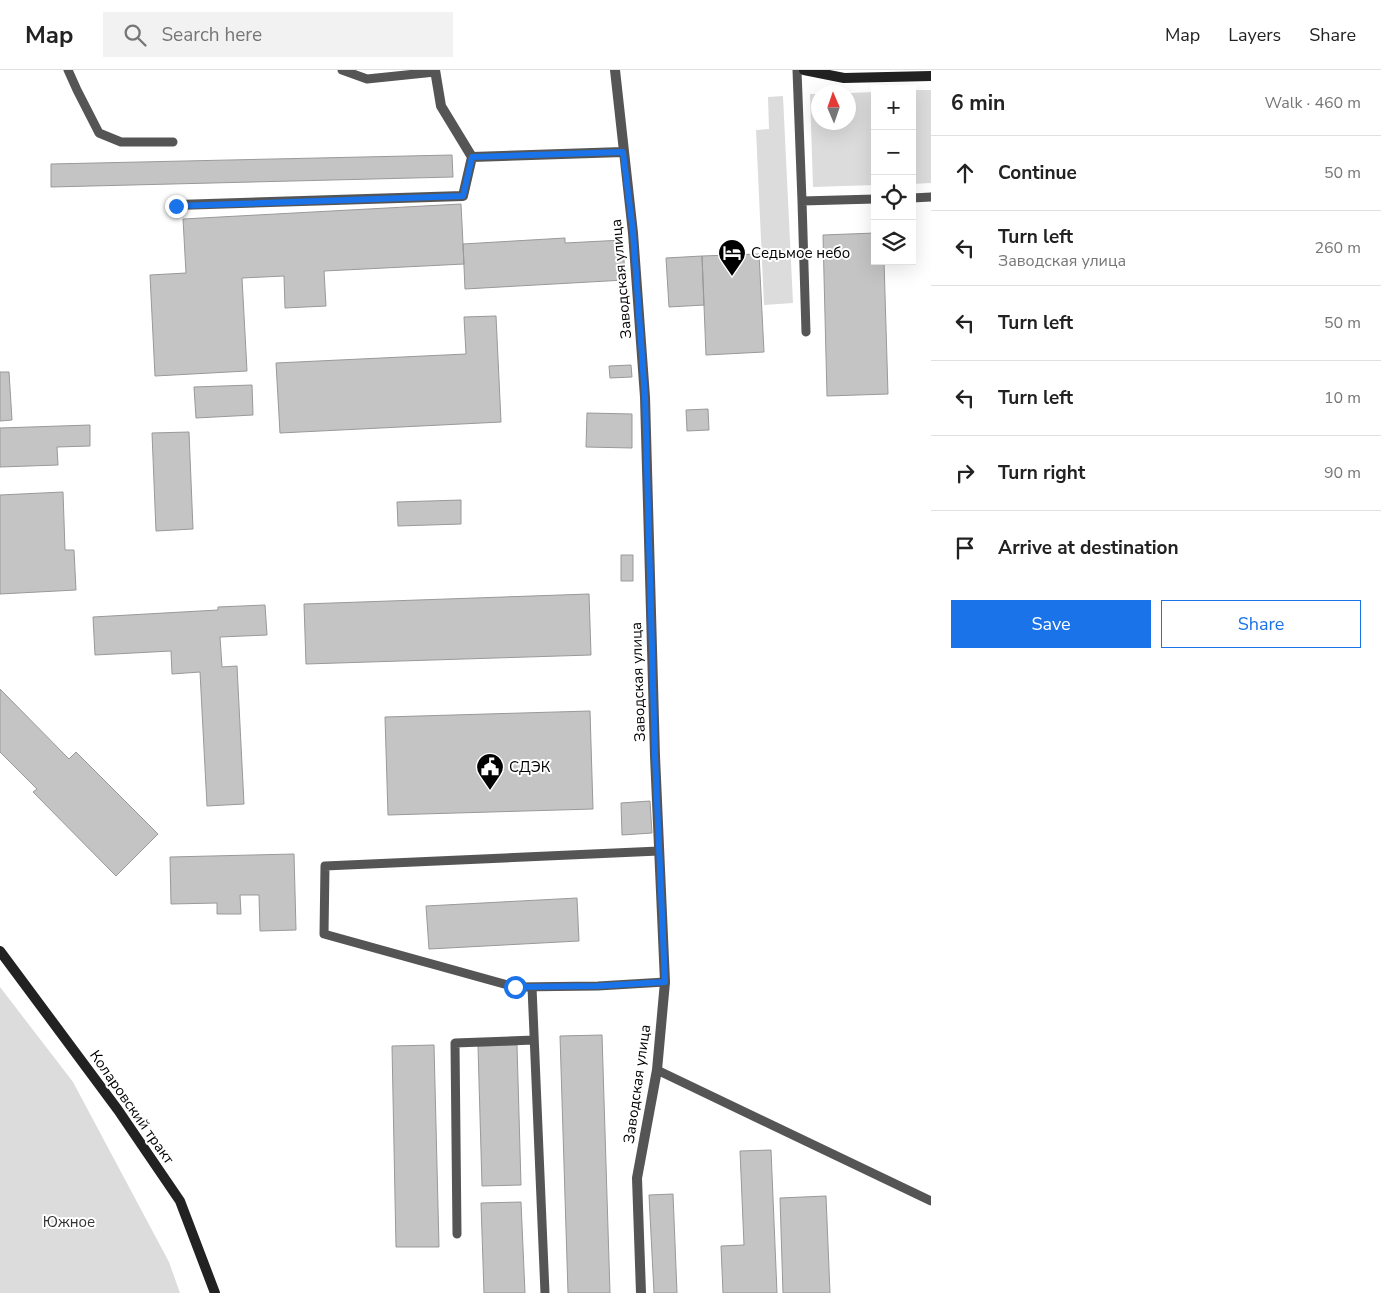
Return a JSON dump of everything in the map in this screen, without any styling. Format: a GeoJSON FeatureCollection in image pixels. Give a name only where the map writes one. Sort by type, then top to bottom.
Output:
{"type":"FeatureCollection","features":[{"type":"Feature","properties":{"kind":"main road"},"geometry":{"type":"LineString","coordinates":[[804,70],[844,78],[931,76]]}},
{"type":"Feature","properties":{"kind":"main road","name":"Коларовский тракт"},"geometry":{"type":"LineString","coordinates":[[0,951],[118,1110],[180,1201],[215,1293]]}},
{"type":"Feature","properties":{"kind":"street","name":"Заводская улица"},"geometry":{"type":"LineString","coordinates":[[615,70],[633,232],[645,397],[659,851],[665,982],[657,1070],[637,1178],[641,1293]]}},
{"type":"Feature","properties":{"kind":"street"},"geometry":{"type":"LineString","coordinates":[[176,206],[463,196],[472,157],[441,106],[435,71]]}},
{"type":"Feature","properties":{"kind":"street"},"geometry":{"type":"LineString","coordinates":[[472,157],[623,152]]}},
{"type":"Feature","properties":{"kind":"lane"},"geometry":{"type":"LineString","coordinates":[[68,70],[76,90],[99,133],[121,142],[173,142]]}},
{"type":"Feature","properties":{"kind":"lane"},"geometry":{"type":"LineString","coordinates":[[342,70],[367,79],[435,71]]}},
{"type":"Feature","properties":{"kind":"lane"},"geometry":{"type":"LineString","coordinates":[[798,70],[806,332]]}},
{"type":"Feature","properties":{"kind":"lane"},"geometry":{"type":"LineString","coordinates":[[916,198],[931,198]]}},
{"type":"Feature","properties":{"kind":"lane"},"geometry":{"type":"LineString","coordinates":[[802,202],[871,199]]}},
{"type":"Feature","properties":{"kind":"lane"},"geometry":{"type":"LineString","coordinates":[[659,851],[325,866],[324,934],[515,987],[598,986],[665,982]]}},
{"type":"Feature","properties":{"kind":"lane"},"geometry":{"type":"LineString","coordinates":[[532,986],[545,1293]]}},
{"type":"Feature","properties":{"kind":"lane"},"geometry":{"type":"LineString","coordinates":[[457,1234],[455,1043],[534,1040]]}},
{"type":"Feature","properties":{"kind":"lane"},"geometry":{"type":"LineString","coordinates":[[657,1070],[931,1201]]}},
{"type":"Feature","properties":{"kind":"green space"},"geometry":{"type":"Polygon","coordinates":[[[916,90],[931,90],[931,183],[916,184],[916,90]]]}},
{"type":"Feature","properties":{"kind":"green space"},"geometry":{"type":"Polygon","coordinates":[[[871,92],[871,185],[813,187],[811,130],[856,130],[856,93],[871,92]]]}},
{"type":"Feature","properties":{"kind":"green space"},"geometry":{"type":"Polygon","coordinates":[[[783,96],[793,303],[764,305],[756,130],[769,129],[768,97],[783,96]]]}},
{"type":"Feature","properties":{"kind":"green space","name":"Южное"},"geometry":{"type":"Polygon","coordinates":[[[0,987],[73,1082],[169,1262],[180,1293],[0,1293],[0,987]]]}},
{"type":"Feature","properties":{"kind":"building"},"geometry":{"type":"Polygon","coordinates":[[[452,155],[453,177],[51,187],[51,164],[452,155]]]}},
{"type":"Feature","properties":{"kind":"building"},"geometry":{"type":"Polygon","coordinates":[[[461,204],[464,264],[324,271],[326,306],[285,308],[284,276],[242,278],[247,371],[155,376],[150,275],[186,273],[183,219],[461,204]]]}},
{"type":"Feature","properties":{"kind":"building"},"geometry":{"type":"Polygon","coordinates":[[[871,233],[871,265],[884,265],[888,394],[827,396],[823,235],[871,233]]]}},
{"type":"Feature","properties":{"kind":"building"},"geometry":{"type":"Polygon","coordinates":[[[565,238],[565,243],[623,240],[625,280],[465,289],[463,244],[565,238]]]}},
{"type":"Feature","properties":{"kind":"building"},"geometry":{"type":"Polygon","coordinates":[[[759,254],[764,352],[706,355],[702,256],[759,254]]]}},
{"type":"Feature","properties":{"kind":"building"},"geometry":{"type":"Polygon","coordinates":[[[702,256],[704,305],[669,307],[666,258],[702,256]]]}},
{"type":"Feature","properties":{"kind":"building"},"geometry":{"type":"Polygon","coordinates":[[[496,316],[501,422],[280,433],[276,363],[466,354],[464,317],[496,316]]]}},
{"type":"Feature","properties":{"kind":"building"},"geometry":{"type":"Polygon","coordinates":[[[631,365],[632,377],[610,378],[609,366],[631,365]]]}},
{"type":"Feature","properties":{"kind":"building"},"geometry":{"type":"Polygon","coordinates":[[[0,372],[9,372],[12,420],[0,421],[0,372]]]}},
{"type":"Feature","properties":{"kind":"building"},"geometry":{"type":"Polygon","coordinates":[[[252,385],[253,415],[196,418],[194,387],[252,385]]]}},
{"type":"Feature","properties":{"kind":"building"},"geometry":{"type":"Polygon","coordinates":[[[708,409],[709,430],[687,431],[686,410],[708,409]]]}},
{"type":"Feature","properties":{"kind":"building"},"geometry":{"type":"Polygon","coordinates":[[[587,413],[632,414],[632,448],[586,447],[587,413]]]}},
{"type":"Feature","properties":{"kind":"building"},"geometry":{"type":"Polygon","coordinates":[[[90,425],[90,446],[57,447],[58,465],[0,467],[0,428],[90,425]]]}},
{"type":"Feature","properties":{"kind":"building"},"geometry":{"type":"Polygon","coordinates":[[[189,432],[193,529],[156,531],[152,433],[189,432]]]}},
{"type":"Feature","properties":{"kind":"building"},"geometry":{"type":"Polygon","coordinates":[[[63,492],[65,550],[74,550],[76,590],[0,594],[0,495],[63,492]]]}},
{"type":"Feature","properties":{"kind":"building"},"geometry":{"type":"Polygon","coordinates":[[[461,500],[461,524],[398,526],[397,502],[461,500]]]}},
{"type":"Feature","properties":{"kind":"building"},"geometry":{"type":"Polygon","coordinates":[[[621,555],[633,555],[633,581],[621,581],[621,555]]]}},
{"type":"Feature","properties":{"kind":"building"},"geometry":{"type":"Polygon","coordinates":[[[589,594],[591,655],[306,664],[304,604],[589,594]]]}},
{"type":"Feature","properties":{"kind":"building"},"geometry":{"type":"Polygon","coordinates":[[[265,605],[267,635],[220,637],[222,667],[237,666],[244,804],[207,806],[200,672],[172,674],[171,651],[95,655],[93,617],[218,610],[218,607],[265,605]]]}},
{"type":"Feature","properties":{"kind":"building"},"geometry":{"type":"Polygon","coordinates":[[[0,689],[69,759],[76,752],[158,834],[116,876],[33,792],[37,789],[0,752],[0,689]]]}},
{"type":"Feature","properties":{"kind":"building"},"geometry":{"type":"Polygon","coordinates":[[[590,711],[593,809],[388,815],[385,717],[590,711]]]}},
{"type":"Feature","properties":{"kind":"building"},"geometry":{"type":"Polygon","coordinates":[[[650,801],[652,833],[622,835],[621,803],[650,801]]]}},
{"type":"Feature","properties":{"kind":"building"},"geometry":{"type":"Polygon","coordinates":[[[294,854],[296,930],[260,931],[259,895],[240,895],[241,914],[217,914],[217,903],[171,904],[170,857],[294,854]]]}},
{"type":"Feature","properties":{"kind":"building"},"geometry":{"type":"Polygon","coordinates":[[[577,898],[579,941],[429,949],[426,906],[577,898]]]}},
{"type":"Feature","properties":{"kind":"building"},"geometry":{"type":"Polygon","coordinates":[[[602,1035],[610,1293],[568,1293],[560,1036],[602,1035]]]}},
{"type":"Feature","properties":{"kind":"building"},"geometry":{"type":"Polygon","coordinates":[[[434,1045],[439,1247],[396,1247],[392,1046],[434,1045]]]}},
{"type":"Feature","properties":{"kind":"building"},"geometry":{"type":"Polygon","coordinates":[[[517,1045],[521,1185],[482,1186],[478,1046],[517,1045]]]}},
{"type":"Feature","properties":{"kind":"building"},"geometry":{"type":"Polygon","coordinates":[[[771,1150],[777,1293],[723,1293],[721,1246],[744,1245],[740,1151],[771,1150]]]}},
{"type":"Feature","properties":{"kind":"building"},"geometry":{"type":"Polygon","coordinates":[[[673,1194],[677,1293],[654,1293],[649,1195],[673,1194]]]}},
{"type":"Feature","properties":{"kind":"building"},"geometry":{"type":"Polygon","coordinates":[[[826,1196],[830,1293],[783,1293],[780,1198],[826,1196]]]}},
{"type":"Feature","properties":{"kind":"building"},"geometry":{"type":"Polygon","coordinates":[[[521,1202],[525,1293],[484,1293],[481,1203],[521,1202]]]}},
{"type":"Feature","properties":{"kind":"place","name":"Седьмое небо"},"geometry":{"type":"Point","coordinates":[732,277]}},
{"type":"Feature","properties":{"kind":"place","name":"СДЭК"},"geometry":{"type":"Point","coordinates":[490,791]}},
{"type":"Feature","properties":{"kind":"route"},"geometry":{"type":"LineString","coordinates":[[176,206],[463,196],[472,157],[623,152],[633,232],[645,397],[655,756],[665,982],[598,986],[515,987]]}}]}
